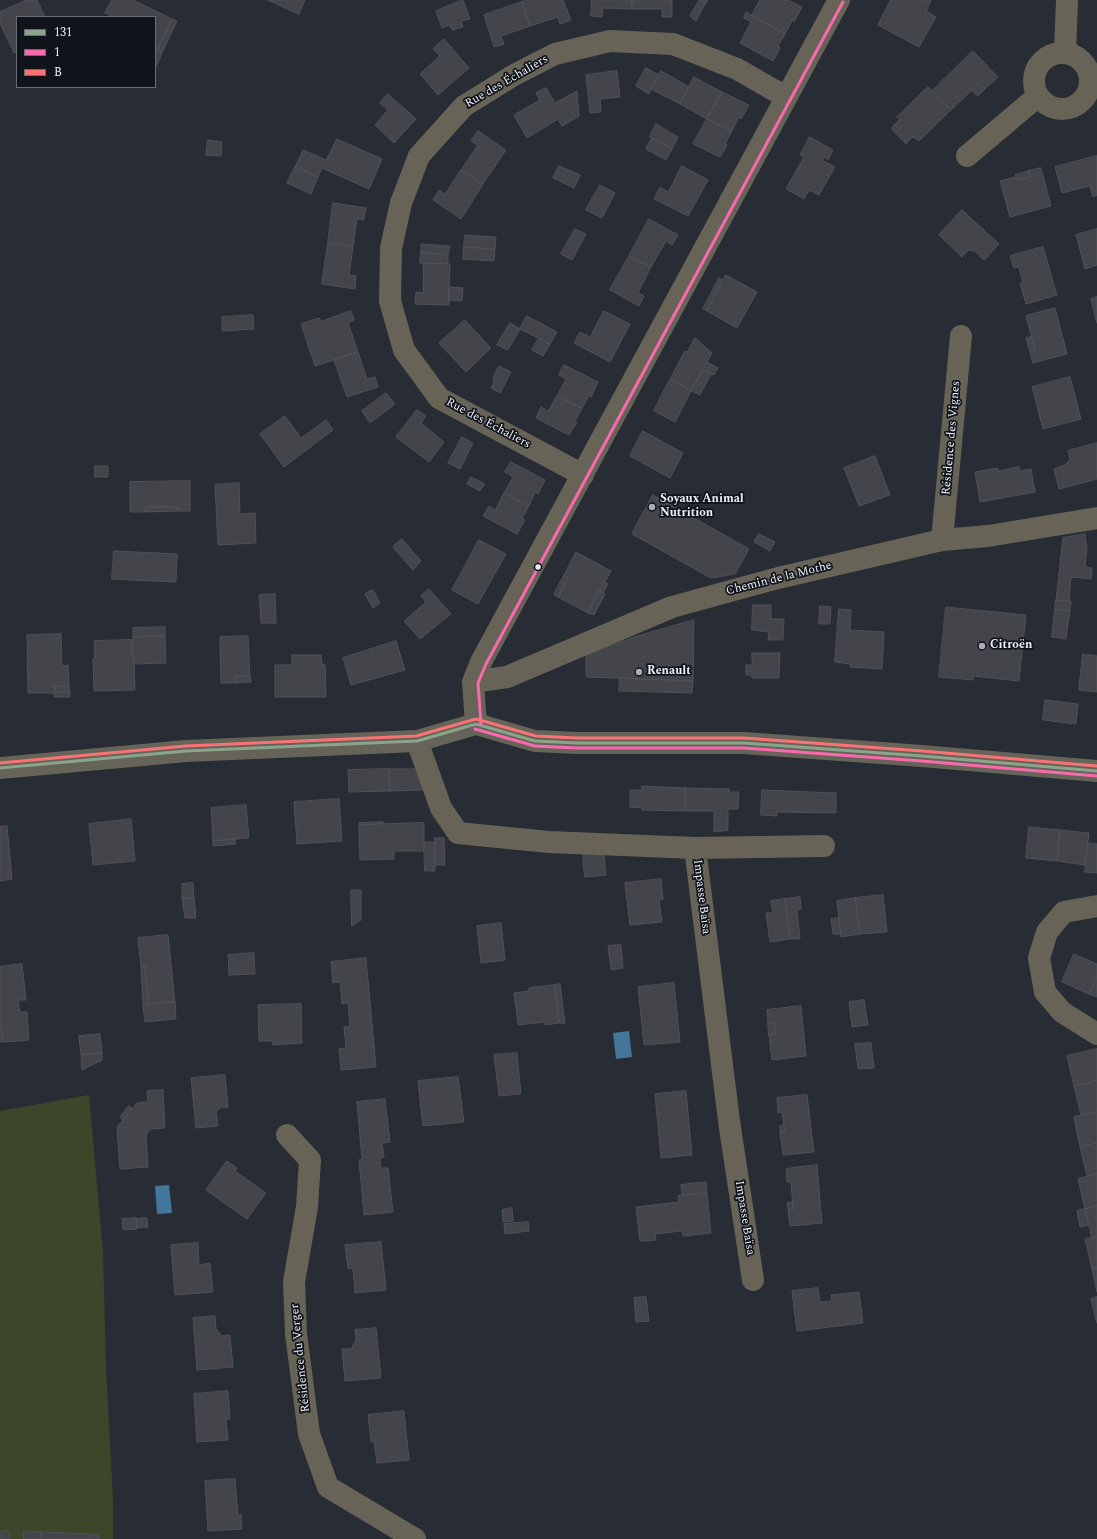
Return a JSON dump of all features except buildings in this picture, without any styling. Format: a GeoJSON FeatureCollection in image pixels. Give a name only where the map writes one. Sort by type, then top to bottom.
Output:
{"type":"FeatureCollection","features":[{"type":"Feature","properties":{"kind":"main road"},"geometry":{"type":"LineString","coordinates":[[0,768],[186,751],[417,741],[476,724],[536,741],[577,743],[744,743],[1097,771]]}},
{"type":"Feature","properties":{"kind":"street"},"geometry":{"type":"LineString","coordinates":[[476,724],[472,682],[481,662],[839,0]]}},
{"type":"Feature","properties":{"kind":"street"},"geometry":{"type":"LineString","coordinates":[[1065,52],[1067,0]]}},
{"type":"Feature","properties":{"kind":"street","name":"Rue des Échaliers"},"geometry":{"type":"LineString","coordinates":[[582,475],[440,398],[404,350],[390,301],[391,248],[401,203],[419,156],[464,106],[514,75],[555,54],[610,41],[673,44],[737,69],[786,97]]}},
{"type":"Feature","properties":{"kind":"street"},"geometry":{"type":"LineString","coordinates":[[1065,52],[1082,60],[1088,68],[1090,86],[1087,95],[1076,105],[1062,109],[1053,108],[1044,104],[1038,96],[1034,88],[1033,79],[1038,66],[1047,56],[1065,52]]}},
{"type":"Feature","properties":{"kind":"street"},"geometry":{"type":"LineString","coordinates":[[967,156],[1038,96]]}},
{"type":"Feature","properties":{"kind":"street","name":"Résidence des Vignes"},"geometry":{"type":"LineString","coordinates":[[942,540],[961,336]]}},
{"type":"Feature","properties":{"kind":"street","name":"Chemin de la Mothe"},"geometry":{"type":"LineString","coordinates":[[472,682],[507,677],[672,607],[778,578],[942,540],[988,536],[1097,518]]}},
{"type":"Feature","properties":{"kind":"street","name":"Impasse Baïsa"},"geometry":{"type":"LineString","coordinates":[[417,741],[441,808],[458,833],[549,842],[695,848],[729,1121],[747,1232],[753,1280]]}},
{"type":"Feature","properties":{"kind":"street"},"geometry":{"type":"LineString","coordinates":[[695,848],[824,846]]}},
{"type":"Feature","properties":{"kind":"street"},"geometry":{"type":"LineString","coordinates":[[1097,906],[1064,912],[1047,932],[1039,958],[1045,992],[1062,1012],[1097,1034]]}},
{"type":"Feature","properties":{"kind":"street","name":"Résidence du Verger"},"geometry":{"type":"LineString","coordinates":[[287,1135],[310,1160],[307,1207],[294,1282],[296,1334],[309,1434],[328,1486],[415,1539]]}},
{"type":"Feature","properties":{"kind":"green space"},"geometry":{"type":"Polygon","coordinates":[[[89,1095],[103,1252],[106,1369],[113,1499],[113,1539],[0,1539],[0,1111],[89,1095]]]}},
{"type":"Feature","properties":{"kind":"water"},"geometry":{"type":"Polygon","coordinates":[[[629,1031],[632,1057],[616,1059],[613,1033],[629,1031]]]}},
{"type":"Feature","properties":{"kind":"water"},"geometry":{"type":"Polygon","coordinates":[[[169,1185],[172,1213],[157,1214],[155,1186],[169,1185]]]}},
{"type":"Feature","properties":{"kind":"transit line","name":"1"},"geometry":{"type":"LineString","coordinates":[[481,724],[478,683],[486,664],[843,2]]}},
{"type":"Feature","properties":{"kind":"transit line","name":"B"},"geometry":{"type":"LineString","coordinates":[[0,763],[186,746],[416,736],[476,719],[536,736],[577,738],[744,738],[1097,766]]}},
{"type":"Feature","properties":{"kind":"transit line","name":"131"},"geometry":{"type":"LineString","coordinates":[[0,768],[186,751],[417,741],[476,724],[535,741],[577,743],[744,743],[1097,771]]}},
{"type":"Feature","properties":{"kind":"transit line","name":"1"},"geometry":{"type":"LineString","coordinates":[[475,729],[535,746],[577,748],[744,748],[1097,776]]}},
{"type":"Feature","properties":{"kind":"place","name":"Soyaux Animal Nutrition"},"geometry":{"type":"Point","coordinates":[652,507]}},
{"type":"Feature","properties":{"kind":"place","name":"Citroën"},"geometry":{"type":"Point","coordinates":[982,646]}},
{"type":"Feature","properties":{"kind":"place","name":"Renault"},"geometry":{"type":"Point","coordinates":[639,672]}}]}
